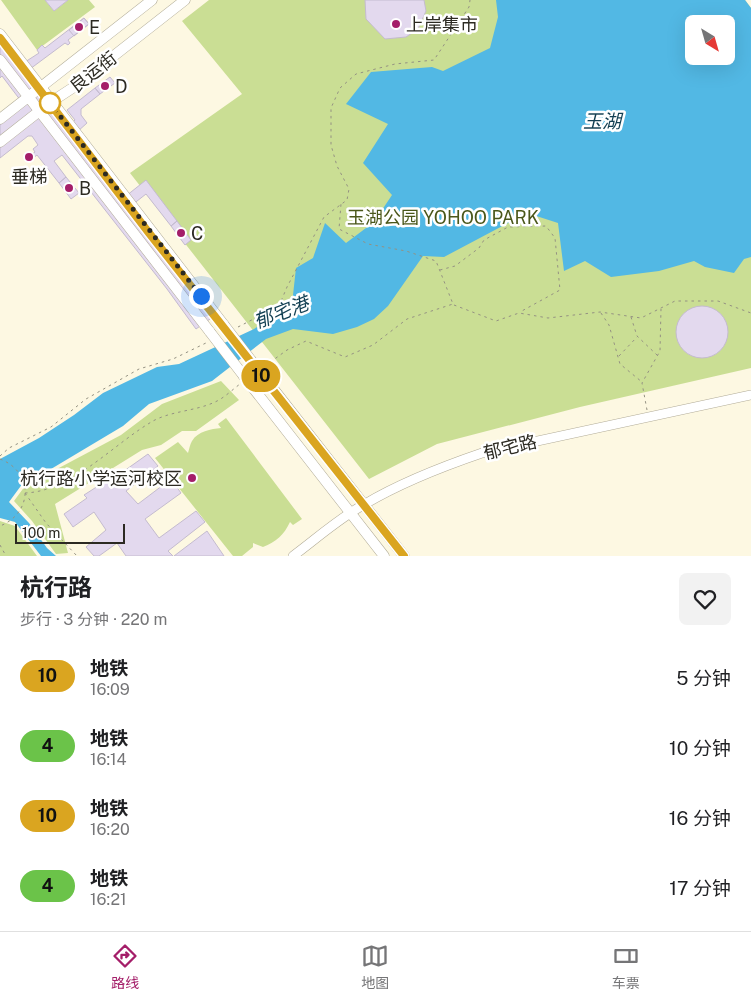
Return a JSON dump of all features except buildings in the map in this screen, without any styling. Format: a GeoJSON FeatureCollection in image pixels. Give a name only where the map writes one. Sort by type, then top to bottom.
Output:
{"type":"FeatureCollection","features":[{"type":"Feature","properties":{"kind":"main road","name":"良运街"},"geometry":{"type":"LineString","coordinates":[[0,119],[152,0]]}},
{"type":"Feature","properties":{"kind":"main road","name":"良运街"},"geometry":{"type":"LineString","coordinates":[[0,142],[51,102],[74,87],[184,0]]}},
{"type":"Feature","properties":{"kind":"main road"},"geometry":{"type":"LineString","coordinates":[[0,34],[404,556]]}},
{"type":"Feature","properties":{"kind":"main road"},"geometry":{"type":"LineString","coordinates":[[0,60],[209,337],[245,377],[384,556]]}},
{"type":"Feature","properties":{"kind":"street","name":"郁宅路"},"geometry":{"type":"LineString","coordinates":[[293,556],[363,504],[404,482],[482,453],[751,395]]}},
{"type":"Feature","properties":{"kind":"path"},"geometry":{"type":"LineString","coordinates":[[235,328],[279,306],[287,286],[324,216],[348,200],[349,189],[337,166],[332,145],[332,108],[340,88],[356,74],[394,64],[434,60],[469,7],[470,0]]}},
{"type":"Feature","properties":{"kind":"path"},"geometry":{"type":"LineString","coordinates":[[341,204],[340,229],[368,244],[406,251],[436,262],[453,304]]}},
{"type":"Feature","properties":{"kind":"path"},"geometry":{"type":"LineString","coordinates":[[258,369],[287,350],[306,341],[345,357],[374,345],[407,319],[453,304],[496,321],[519,313],[560,290],[555,238],[546,226],[508,227],[484,240],[479,248],[455,266],[440,271]]}},
{"type":"Feature","properties":{"kind":"path"},"geometry":{"type":"LineString","coordinates":[[519,313],[548,318],[600,312],[641,318],[675,301],[718,301],[751,313]]}},
{"type":"Feature","properties":{"kind":"path"},"geometry":{"type":"LineString","coordinates":[[642,383],[660,351],[661,308]]}},
{"type":"Feature","properties":{"kind":"path"},"geometry":{"type":"LineString","coordinates":[[600,312],[609,326],[620,364],[642,383],[648,416]]}},
{"type":"Feature","properties":{"kind":"path"},"geometry":{"type":"LineString","coordinates":[[631,316],[638,336],[658,355]]}},
{"type":"Feature","properties":{"kind":"path"},"geometry":{"type":"LineString","coordinates":[[618,357],[638,336]]}},
{"type":"Feature","properties":{"kind":"path"},"geometry":{"type":"LineString","coordinates":[[0,526],[17,515],[24,503],[24,482],[17,470],[0,458],[9,448],[51,427],[86,399],[139,369],[173,360],[209,337]]}},
{"type":"Feature","properties":{"kind":"path"},"geometry":{"type":"LineString","coordinates":[[25,493],[38,492],[53,487],[100,459],[154,420],[215,402],[245,377]]}},
{"type":"Feature","properties":{"kind":"path"},"geometry":{"type":"LineString","coordinates":[[25,493],[46,523],[77,556]]}},
{"type":"Feature","properties":{"kind":"path"},"geometry":{"type":"LineString","coordinates":[[0,545],[6,556]]}},
{"type":"Feature","properties":{"kind":"green space"},"geometry":{"type":"Polygon","coordinates":[[[1,0],[45,0],[54,11],[68,0],[89,0],[95,7],[37,50],[1,0]]]}},
{"type":"Feature","properties":{"kind":"green space","name":"玉湖公园 YOHOO PARK"},"geometry":{"type":"Polygon","coordinates":[[[209,0],[745,0],[751,8],[751,368],[580,407],[437,444],[369,479],[130,173],[242,94],[182,21],[209,0]]]}},
{"type":"Feature","properties":{"kind":"green space"},"geometry":{"type":"Polygon","coordinates":[[[221,381],[239,400],[196,431],[182,431],[161,445],[142,450],[55,504],[68,553],[56,554],[32,521],[14,501],[25,486],[121,435],[162,404],[221,381]]]}},
{"type":"Feature","properties":{"kind":"green space"},"geometry":{"type":"Polygon","coordinates":[[[226,418],[302,519],[293,525],[290,522],[285,531],[268,545],[263,547],[253,543],[253,547],[242,556],[233,556],[155,458],[178,442],[188,453],[191,442],[198,435],[205,431],[221,428],[218,424],[226,418]]]}},
{"type":"Feature","properties":{"kind":"green space"},"geometry":{"type":"Polygon","coordinates":[[[0,521],[15,526],[37,556],[0,556],[0,521]]]}},
{"type":"Feature","properties":{"kind":"water","name":"玉湖"},"geometry":{"type":"Polygon","coordinates":[[[496,0],[745,0],[751,8],[751,257],[744,259],[734,273],[705,267],[694,261],[659,271],[611,277],[585,261],[564,271],[558,223],[527,213],[444,257],[423,256],[388,306],[374,319],[357,327],[333,334],[293,329],[266,339],[212,381],[149,404],[123,426],[46,472],[23,483],[9,502],[29,523],[47,548],[56,556],[41,556],[15,522],[0,518],[0,459],[39,438],[103,393],[157,367],[179,364],[254,329],[292,304],[296,268],[313,258],[325,223],[346,243],[374,222],[392,195],[363,163],[388,124],[346,104],[371,72],[432,67],[443,71],[490,48],[498,17],[496,0]]]}},
{"type":"Feature","properties":{"kind":"metro line","name":"10"},"geometry":{"type":"LineString","coordinates":[[0,38],[149,233],[404,556]]}},
{"type":"Feature","properties":{"kind":"place","name":"上岸集市"},"geometry":{"type":"Point","coordinates":[396,24]}},
{"type":"Feature","properties":{"kind":"place","name":"E"},"geometry":{"type":"Point","coordinates":[79,27]}},
{"type":"Feature","properties":{"kind":"place","name":"D"},"geometry":{"type":"Point","coordinates":[105,86]}},
{"type":"Feature","properties":{"kind":"place","name":"垂梯"},"geometry":{"type":"Point","coordinates":[29,157]}},
{"type":"Feature","properties":{"kind":"place","name":"B"},"geometry":{"type":"Point","coordinates":[69,188]}},
{"type":"Feature","properties":{"kind":"place","name":"C"},"geometry":{"type":"Point","coordinates":[181,233]}},
{"type":"Feature","properties":{"kind":"place","name":"杭行路小学运河校区"},"geometry":{"type":"Point","coordinates":[192,478]}},
{"type":"Feature","properties":{"kind":"route"},"geometry":{"type":"LineString","coordinates":[[50,103],[201,296]]}},
{"type":"Feature","properties":{"kind":"water label","name":"郁宅港"},"geometry":{"type":"Point","coordinates":[281,312]}}]}
